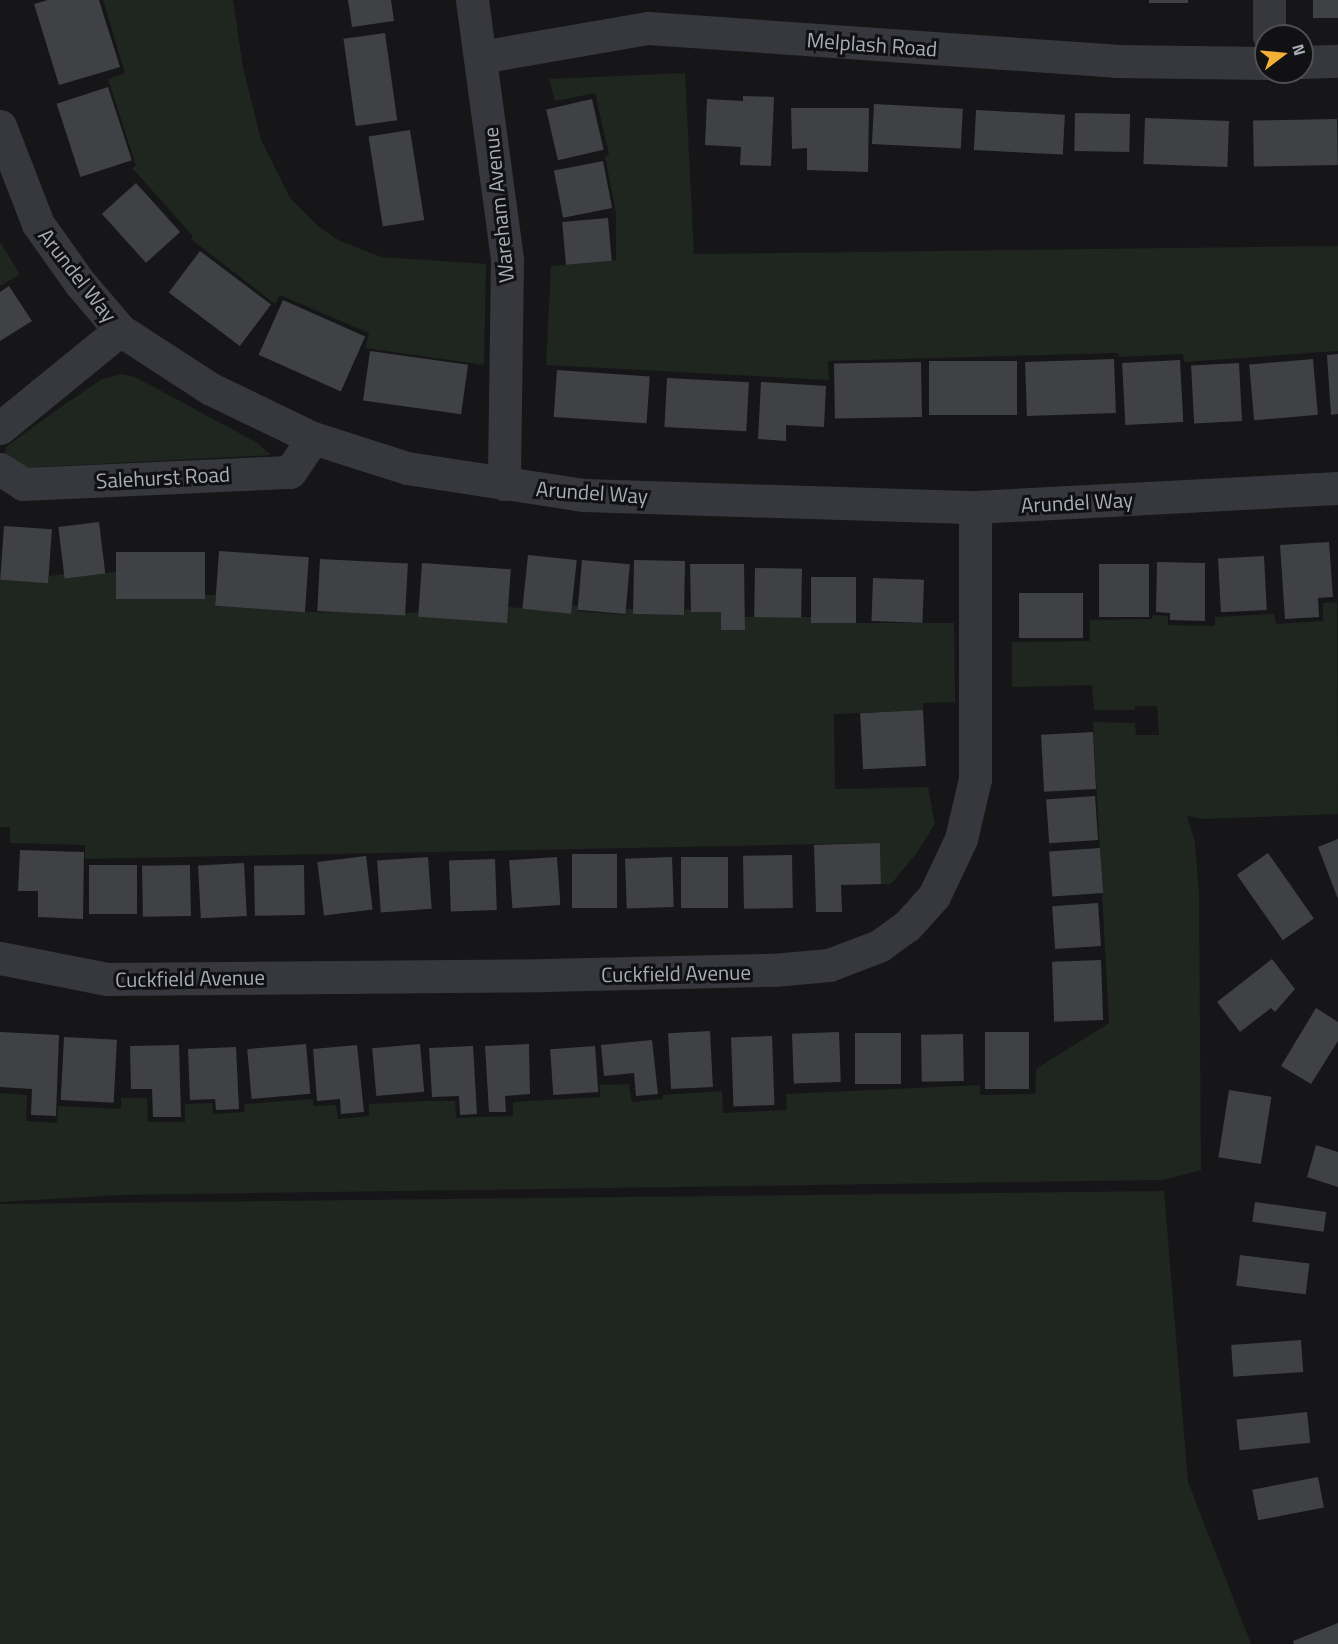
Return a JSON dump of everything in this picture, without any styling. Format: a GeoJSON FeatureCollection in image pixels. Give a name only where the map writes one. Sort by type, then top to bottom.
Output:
{"type":"FeatureCollection","features":[{"type":"Feature","properties":{"kind":"street","name":"Wareham Avenue"},"geometry":{"type":"LineString","coordinates":[[472,0],[507,260],[504,484]]}},
{"type":"Feature","properties":{"kind":"street"},"geometry":{"type":"LineString","coordinates":[[1269,0],[1269,24]]}},
{"type":"Feature","properties":{"kind":"street","name":"Melplash Road"},"geometry":{"type":"LineString","coordinates":[[480,57],[648,28],[1116,61],[1254,63]]}},
{"type":"Feature","properties":{"kind":"street"},"geometry":{"type":"LineString","coordinates":[[1314,62],[1338,61]]}},
{"type":"Feature","properties":{"kind":"street","name":"Arundel Way"},"geometry":{"type":"LineString","coordinates":[[0,126],[38,224],[80,283],[120,330],[211,389],[313,438],[407,468],[584,495],[975,507],[1338,488]]}},
{"type":"Feature","properties":{"kind":"street"},"geometry":{"type":"LineString","coordinates":[[0,428],[120,330]]}},
{"type":"Feature","properties":{"kind":"street","name":"Salehurst Road"},"geometry":{"type":"LineString","coordinates":[[0,469],[23,484],[290,472],[313,438]]}},
{"type":"Feature","properties":{"kind":"street","name":"Cuckfield Avenue"},"geometry":{"type":"LineString","coordinates":[[0,958],[107,979],[545,975],[773,970],[829,965],[879,946],[907,926],[934,896],[961,839],[975,779],[975,507]]}},
{"type":"Feature","properties":{"kind":"shaded area"},"geometry":{"type":"Polygon","coordinates":[[[103,0],[233,0],[243,67],[261,140],[290,198],[318,226],[340,241],[381,257],[486,264],[484,365],[365,348],[369,333],[280,295],[275,304],[191,239],[193,236],[132,168],[136,166],[108,79],[125,73],[103,0]]]}},
{"type":"Feature","properties":{"kind":"shaded area"},"geometry":{"type":"Polygon","coordinates":[[[685,73],[694,254],[1338,246],[1338,351],[1184,362],[1183,354],[1119,357],[1118,353],[828,361],[829,380],[546,365],[551,266],[616,260],[616,214],[605,156],[609,155],[595,93],[555,101],[549,79],[685,73]]]}},
{"type":"Feature","properties":{"kind":"shaded area"},"geometry":{"type":"Polygon","coordinates":[[[0,242],[20,274],[0,286],[0,242]]]}},
{"type":"Feature","properties":{"kind":"shaded area"},"geometry":{"type":"Polygon","coordinates":[[[121,374],[135,377],[256,442],[271,455],[20,468],[4,456],[7,446],[61,407],[102,379],[121,374]]]}},
{"type":"Feature","properties":{"kind":"shaded area"},"geometry":{"type":"Polygon","coordinates":[[[116,572],[117,598],[204,599],[205,595],[216,595],[215,606],[305,612],[406,613],[510,607],[571,613],[572,605],[578,606],[578,611],[625,615],[626,609],[634,609],[634,614],[684,615],[685,609],[721,612],[722,630],[744,630],[745,617],[811,617],[811,623],[954,623],[955,702],[923,703],[923,710],[834,714],[835,789],[928,787],[935,824],[916,854],[891,884],[881,884],[880,843],[85,859],[85,845],[10,843],[10,827],[0,827],[0,580],[49,582],[49,576],[64,574],[65,578],[116,572]]]}},
{"type":"Feature","properties":{"kind":"shaded area"},"geometry":{"type":"Polygon","coordinates":[[[1337,602],[1338,814],[1202,819],[1187,816],[1195,842],[1199,895],[1201,1170],[1162,1180],[120,1195],[0,1202],[0,1093],[27,1095],[26,1121],[57,1123],[58,1106],[121,1109],[121,1098],[147,1098],[148,1122],[185,1122],[185,1104],[212,1103],[213,1114],[245,1112],[244,1104],[313,1099],[313,1106],[336,1105],[338,1119],[369,1116],[369,1104],[455,1101],[456,1118],[513,1116],[513,1102],[600,1097],[600,1085],[629,1084],[632,1102],[663,1099],[663,1095],[722,1091],[723,1113],[787,1110],[786,1094],[980,1085],[980,1095],[1035,1094],[1036,1069],[1109,1023],[1093,722],[1135,723],[1136,735],[1159,735],[1157,706],[1135,706],[1135,710],[1094,710],[1092,685],[1012,687],[1012,642],[1090,641],[1090,620],[1152,619],[1153,615],[1168,616],[1168,625],[1215,626],[1215,617],[1274,614],[1276,624],[1323,621],[1323,603],[1337,602]]]}},
{"type":"Feature","properties":{"kind":"shaded area"},"geometry":{"type":"Polygon","coordinates":[[[1164,1191],[1188,1482],[1251,1644],[0,1644],[0,1204],[1164,1191]]]}},
{"type":"Feature","properties":{"kind":"building"},"geometry":{"type":"Polygon","coordinates":[[[48,0],[99,0],[120,67],[59,85],[34,4],[48,0]]]}},
{"type":"Feature","properties":{"kind":"building"},"geometry":{"type":"Polygon","coordinates":[[[348,0],[391,0],[394,21],[352,27],[348,0]]]}},
{"type":"Feature","properties":{"kind":"building"},"geometry":{"type":"Polygon","coordinates":[[[1149,0],[1188,0],[1188,3],[1149,3],[1149,0]]]}},
{"type":"Feature","properties":{"kind":"building"},"geometry":{"type":"Polygon","coordinates":[[[1313,0],[1338,0],[1338,18],[1313,18],[1313,0]]]}},
{"type":"Feature","properties":{"kind":"building"},"geometry":{"type":"Polygon","coordinates":[[[385,33],[397,120],[356,126],[343,39],[385,33]]]}},
{"type":"Feature","properties":{"kind":"building"},"geometry":{"type":"Polygon","coordinates":[[[108,87],[132,160],[80,177],[57,104],[108,87]]]}},
{"type":"Feature","properties":{"kind":"building"},"geometry":{"type":"Polygon","coordinates":[[[743,96],[774,97],[771,166],[740,165],[741,147],[705,145],[707,99],[743,101],[743,96]]]}},
{"type":"Feature","properties":{"kind":"building"},"geometry":{"type":"Polygon","coordinates":[[[592,99],[604,150],[558,160],[546,110],[592,99]]]}},
{"type":"Feature","properties":{"kind":"building"},"geometry":{"type":"Polygon","coordinates":[[[874,104],[963,109],[961,149],[872,144],[874,104]]]}},
{"type":"Feature","properties":{"kind":"building"},"geometry":{"type":"Polygon","coordinates":[[[791,108],[869,108],[868,172],[807,170],[807,148],[792,149],[791,108]]]}},
{"type":"Feature","properties":{"kind":"building"},"geometry":{"type":"Polygon","coordinates":[[[976,110],[1065,115],[1063,155],[974,150],[976,110]]]}},
{"type":"Feature","properties":{"kind":"building"},"geometry":{"type":"Polygon","coordinates":[[[1075,113],[1130,114],[1129,152],[1074,151],[1075,113]]]}},
{"type":"Feature","properties":{"kind":"building"},"geometry":{"type":"Polygon","coordinates":[[[1145,118],[1229,121],[1227,167],[1143,164],[1145,118]]]}},
{"type":"Feature","properties":{"kind":"building"},"geometry":{"type":"Polygon","coordinates":[[[1337,119],[1338,165],[1254,166],[1253,120],[1337,119]]]}},
{"type":"Feature","properties":{"kind":"building"},"geometry":{"type":"Polygon","coordinates":[[[410,130],[424,220],[383,226],[369,137],[410,130]]]}},
{"type":"Feature","properties":{"kind":"building"},"geometry":{"type":"Polygon","coordinates":[[[603,161],[612,208],[563,218],[554,171],[603,161]]]}},
{"type":"Feature","properties":{"kind":"building"},"geometry":{"type":"Polygon","coordinates":[[[136,183],[180,232],[146,263],[102,214],[136,183]]]}},
{"type":"Feature","properties":{"kind":"building"},"geometry":{"type":"Polygon","coordinates":[[[608,218],[612,261],[566,265],[562,222],[608,218]]]}},
{"type":"Feature","properties":{"kind":"building"},"geometry":{"type":"Polygon","coordinates":[[[200,251],[271,305],[240,346],[169,293],[200,251]]]}},
{"type":"Feature","properties":{"kind":"building"},"geometry":{"type":"Polygon","coordinates":[[[9,286],[32,321],[0,341],[0,292],[9,286]]]}},
{"type":"Feature","properties":{"kind":"building"},"geometry":{"type":"Polygon","coordinates":[[[283,300],[365,337],[341,391],[259,355],[283,300]]]}},
{"type":"Feature","properties":{"kind":"building"},"geometry":{"type":"Polygon","coordinates":[[[370,351],[468,365],[461,414],[363,401],[370,351]]]}},
{"type":"Feature","properties":{"kind":"building"},"geometry":{"type":"Polygon","coordinates":[[[1338,354],[1338,414],[1331,415],[1327,355],[1338,354]]]}},
{"type":"Feature","properties":{"kind":"building"},"geometry":{"type":"Polygon","coordinates":[[[1114,359],[1116,413],[1027,416],[1025,362],[1114,359]]]}},
{"type":"Feature","properties":{"kind":"building"},"geometry":{"type":"Polygon","coordinates":[[[1313,359],[1318,415],[1254,420],[1249,365],[1313,359]]]}},
{"type":"Feature","properties":{"kind":"building"},"geometry":{"type":"Polygon","coordinates":[[[1180,360],[1183,422],[1125,425],[1122,363],[1180,360]]]}},
{"type":"Feature","properties":{"kind":"building"},"geometry":{"type":"Polygon","coordinates":[[[929,361],[1017,361],[1017,415],[929,415],[929,361]]]}},
{"type":"Feature","properties":{"kind":"building"},"geometry":{"type":"Polygon","coordinates":[[[921,362],[922,417],[835,419],[834,364],[921,362]]]}},
{"type":"Feature","properties":{"kind":"building"},"geometry":{"type":"Polygon","coordinates":[[[1239,363],[1242,421],[1194,423],[1191,366],[1239,363]]]}},
{"type":"Feature","properties":{"kind":"building"},"geometry":{"type":"Polygon","coordinates":[[[557,370],[650,376],[646,423],[554,417],[557,370]]]}},
{"type":"Feature","properties":{"kind":"building"},"geometry":{"type":"Polygon","coordinates":[[[667,378],[749,382],[746,431],[664,427],[667,378]]]}},
{"type":"Feature","properties":{"kind":"building"},"geometry":{"type":"Polygon","coordinates":[[[761,382],[826,386],[824,427],[786,425],[786,441],[758,439],[761,382]]]}},
{"type":"Feature","properties":{"kind":"building"},"geometry":{"type":"Polygon","coordinates":[[[99,522],[105,574],[65,579],[58,527],[99,522]]]}},
{"type":"Feature","properties":{"kind":"building"},"geometry":{"type":"Polygon","coordinates":[[[4,526],[52,529],[48,583],[0,580],[4,526]]]}},
{"type":"Feature","properties":{"kind":"building"},"geometry":{"type":"Polygon","coordinates":[[[1329,542],[1333,597],[1318,598],[1319,617],[1285,619],[1280,545],[1329,542]]]}},
{"type":"Feature","properties":{"kind":"building"},"geometry":{"type":"Polygon","coordinates":[[[219,551],[309,557],[305,612],[215,606],[219,551]]]}},
{"type":"Feature","properties":{"kind":"building"},"geometry":{"type":"Polygon","coordinates":[[[116,552],[205,552],[205,599],[116,599],[116,552]]]}},
{"type":"Feature","properties":{"kind":"building"},"geometry":{"type":"Polygon","coordinates":[[[528,555],[577,560],[571,614],[522,609],[528,555]]]}},
{"type":"Feature","properties":{"kind":"building"},"geometry":{"type":"Polygon","coordinates":[[[1264,556],[1267,610],[1221,612],[1218,558],[1264,556]]]}},
{"type":"Feature","properties":{"kind":"building"},"geometry":{"type":"Polygon","coordinates":[[[320,559],[408,564],[405,616],[317,611],[320,559]]]}},
{"type":"Feature","properties":{"kind":"building"},"geometry":{"type":"Polygon","coordinates":[[[582,560],[630,564],[625,614],[578,610],[582,560]]]}},
{"type":"Feature","properties":{"kind":"building"},"geometry":{"type":"Polygon","coordinates":[[[634,560],[685,561],[684,615],[633,614],[634,560]]]}},
{"type":"Feature","properties":{"kind":"building"},"geometry":{"type":"Polygon","coordinates":[[[1157,562],[1205,563],[1205,621],[1170,620],[1170,613],[1156,612],[1157,562]]]}},
{"type":"Feature","properties":{"kind":"building"},"geometry":{"type":"Polygon","coordinates":[[[422,563],[511,569],[507,623],[418,617],[422,563]]]}},
{"type":"Feature","properties":{"kind":"building"},"geometry":{"type":"Polygon","coordinates":[[[690,564],[744,564],[745,630],[721,630],[721,612],[691,612],[690,564]]]}},
{"type":"Feature","properties":{"kind":"building"},"geometry":{"type":"Polygon","coordinates":[[[1099,564],[1149,564],[1149,617],[1099,617],[1099,564]]]}},
{"type":"Feature","properties":{"kind":"building"},"geometry":{"type":"Polygon","coordinates":[[[755,568],[802,569],[801,618],[754,617],[755,568]]]}},
{"type":"Feature","properties":{"kind":"building"},"geometry":{"type":"Polygon","coordinates":[[[811,577],[856,577],[856,623],[811,623],[811,577]]]}},
{"type":"Feature","properties":{"kind":"building"},"geometry":{"type":"Polygon","coordinates":[[[873,578],[924,580],[922,623],[871,621],[873,578]]]}},
{"type":"Feature","properties":{"kind":"building"},"geometry":{"type":"Polygon","coordinates":[[[1019,593],[1083,593],[1083,638],[1019,638],[1019,593]]]}},
{"type":"Feature","properties":{"kind":"building"},"geometry":{"type":"Polygon","coordinates":[[[923,710],[926,766],[863,769],[860,713],[923,710]]]}},
{"type":"Feature","properties":{"kind":"building"},"geometry":{"type":"Polygon","coordinates":[[[1093,732],[1096,789],[1044,792],[1041,735],[1093,732]]]}},
{"type":"Feature","properties":{"kind":"building"},"geometry":{"type":"Polygon","coordinates":[[[1095,796],[1098,840],[1049,843],[1046,799],[1095,796]]]}},
{"type":"Feature","properties":{"kind":"building"},"geometry":{"type":"Polygon","coordinates":[[[1338,839],[1338,899],[1318,847],[1338,839]]]}},
{"type":"Feature","properties":{"kind":"building"},"geometry":{"type":"Polygon","coordinates":[[[880,843],[881,884],[841,885],[842,912],[816,912],[814,845],[880,843]]]}},
{"type":"Feature","properties":{"kind":"building"},"geometry":{"type":"Polygon","coordinates":[[[1100,848],[1103,893],[1052,896],[1049,852],[1100,848]]]}},
{"type":"Feature","properties":{"kind":"building"},"geometry":{"type":"Polygon","coordinates":[[[20,850],[84,852],[83,919],[38,917],[38,891],[18,891],[20,850]]]}},
{"type":"Feature","properties":{"kind":"building"},"geometry":{"type":"Polygon","coordinates":[[[1268,853],[1314,919],[1283,940],[1237,875],[1268,853]]]}},
{"type":"Feature","properties":{"kind":"building"},"geometry":{"type":"Polygon","coordinates":[[[572,854],[617,854],[617,908],[572,908],[572,854]]]}},
{"type":"Feature","properties":{"kind":"building"},"geometry":{"type":"Polygon","coordinates":[[[792,855],[793,908],[744,909],[743,856],[792,855]]]}},
{"type":"Feature","properties":{"kind":"building"},"geometry":{"type":"Polygon","coordinates":[[[366,856],[373,910],[324,916],[317,862],[366,856]]]}},
{"type":"Feature","properties":{"kind":"building"},"geometry":{"type":"Polygon","coordinates":[[[428,857],[432,909],[381,912],[377,861],[428,857]]]}},
{"type":"Feature","properties":{"kind":"building"},"geometry":{"type":"Polygon","coordinates":[[[557,857],[560,905],[512,908],[509,860],[557,857]]]}},
{"type":"Feature","properties":{"kind":"building"},"geometry":{"type":"Polygon","coordinates":[[[672,857],[674,907],[627,909],[625,859],[672,857]]]}},
{"type":"Feature","properties":{"kind":"building"},"geometry":{"type":"Polygon","coordinates":[[[681,857],[728,857],[728,908],[681,908],[681,857]]]}},
{"type":"Feature","properties":{"kind":"building"},"geometry":{"type":"Polygon","coordinates":[[[495,859],[497,910],[451,912],[449,861],[495,859]]]}},
{"type":"Feature","properties":{"kind":"building"},"geometry":{"type":"Polygon","coordinates":[[[244,863],[247,916],[201,918],[198,865],[244,863]]]}},
{"type":"Feature","properties":{"kind":"building"},"geometry":{"type":"Polygon","coordinates":[[[89,865],[137,865],[137,914],[89,914],[89,865]]]}},
{"type":"Feature","properties":{"kind":"building"},"geometry":{"type":"Polygon","coordinates":[[[190,865],[191,916],[143,917],[142,866],[190,865]]]}},
{"type":"Feature","properties":{"kind":"building"},"geometry":{"type":"Polygon","coordinates":[[[304,865],[305,915],[255,916],[254,866],[304,865]]]}},
{"type":"Feature","properties":{"kind":"building"},"geometry":{"type":"Polygon","coordinates":[[[1098,903],[1101,946],[1055,949],[1052,906],[1098,903]]]}},
{"type":"Feature","properties":{"kind":"building"},"geometry":{"type":"Polygon","coordinates":[[[1272,959],[1295,989],[1275,1012],[1271,1008],[1240,1032],[1217,1002],[1272,959]]]}},
{"type":"Feature","properties":{"kind":"building"},"geometry":{"type":"Polygon","coordinates":[[[1101,960],[1103,1020],[1054,1022],[1052,962],[1101,960]]]}},
{"type":"Feature","properties":{"kind":"building"},"geometry":{"type":"Polygon","coordinates":[[[1316,1008],[1338,1022],[1338,1041],[1311,1084],[1281,1066],[1316,1008]]]}},
{"type":"Feature","properties":{"kind":"building"},"geometry":{"type":"Polygon","coordinates":[[[710,1031],[713,1087],[671,1089],[668,1033],[710,1031]]]}},
{"type":"Feature","properties":{"kind":"building"},"geometry":{"type":"Polygon","coordinates":[[[0,1032],[59,1035],[56,1116],[31,1115],[32,1089],[0,1087],[0,1032]]]}},
{"type":"Feature","properties":{"kind":"building"},"geometry":{"type":"Polygon","coordinates":[[[839,1032],[841,1082],[794,1084],[792,1034],[839,1032]]]}},
{"type":"Feature","properties":{"kind":"building"},"geometry":{"type":"Polygon","coordinates":[[[985,1032],[1029,1032],[1029,1089],[985,1089],[985,1032]]]}},
{"type":"Feature","properties":{"kind":"building"},"geometry":{"type":"Polygon","coordinates":[[[855,1033],[901,1033],[901,1084],[855,1084],[855,1033]]]}},
{"type":"Feature","properties":{"kind":"building"},"geometry":{"type":"Polygon","coordinates":[[[963,1034],[964,1081],[922,1082],[921,1035],[963,1034]]]}},
{"type":"Feature","properties":{"kind":"building"},"geometry":{"type":"Polygon","coordinates":[[[772,1036],[774,1105],[733,1106],[731,1037],[772,1036]]]}},
{"type":"Feature","properties":{"kind":"building"},"geometry":{"type":"Polygon","coordinates":[[[64,1037],[117,1040],[114,1103],[61,1100],[64,1037]]]}},
{"type":"Feature","properties":{"kind":"building"},"geometry":{"type":"Polygon","coordinates":[[[652,1040],[658,1094],[636,1096],[634,1073],[604,1076],[601,1045],[652,1040]]]}},
{"type":"Feature","properties":{"kind":"building"},"geometry":{"type":"Polygon","coordinates":[[[306,1044],[310,1094],[252,1099],[247,1049],[306,1044]]]}},
{"type":"Feature","properties":{"kind":"building"},"geometry":{"type":"Polygon","coordinates":[[[420,1044],[424,1092],[376,1096],[372,1048],[420,1044]]]}},
{"type":"Feature","properties":{"kind":"building"},"geometry":{"type":"Polygon","coordinates":[[[529,1044],[530,1094],[505,1096],[506,1112],[489,1112],[485,1046],[529,1044]]]}},
{"type":"Feature","properties":{"kind":"building"},"geometry":{"type":"Polygon","coordinates":[[[179,1045],[181,1117],[153,1117],[152,1089],[131,1089],[130,1046],[179,1045]]]}},
{"type":"Feature","properties":{"kind":"building"},"geometry":{"type":"Polygon","coordinates":[[[357,1045],[364,1112],[341,1114],[340,1099],[317,1101],[313,1049],[357,1045]]]}},
{"type":"Feature","properties":{"kind":"building"},"geometry":{"type":"Polygon","coordinates":[[[473,1046],[477,1114],[460,1115],[459,1096],[432,1097],[429,1048],[473,1046]]]}},
{"type":"Feature","properties":{"kind":"building"},"geometry":{"type":"Polygon","coordinates":[[[595,1046],[598,1092],[553,1095],[550,1049],[595,1046]]]}},
{"type":"Feature","properties":{"kind":"building"},"geometry":{"type":"Polygon","coordinates":[[[236,1047],[239,1109],[216,1110],[215,1099],[190,1100],[188,1049],[236,1047]]]}},
{"type":"Feature","properties":{"kind":"building"},"geometry":{"type":"Polygon","coordinates":[[[1229,1090],[1271,1097],[1261,1164],[1218,1157],[1229,1090]]]}},
{"type":"Feature","properties":{"kind":"building"},"geometry":{"type":"Polygon","coordinates":[[[1316,1145],[1338,1152],[1338,1187],[1307,1177],[1316,1145]]]}},
{"type":"Feature","properties":{"kind":"building"},"geometry":{"type":"Polygon","coordinates":[[[1255,1202],[1326,1212],[1324,1232],[1252,1222],[1255,1202]]]}},
{"type":"Feature","properties":{"kind":"building"},"geometry":{"type":"Polygon","coordinates":[[[1240,1255],[1309,1264],[1306,1294],[1236,1286],[1240,1255]]]}},
{"type":"Feature","properties":{"kind":"building"},"geometry":{"type":"Polygon","coordinates":[[[1301,1340],[1303,1372],[1233,1377],[1231,1345],[1301,1340]]]}},
{"type":"Feature","properties":{"kind":"building"},"geometry":{"type":"Polygon","coordinates":[[[1307,1412],[1310,1443],[1240,1450],[1236,1419],[1307,1412]]]}},
{"type":"Feature","properties":{"kind":"building"},"geometry":{"type":"Polygon","coordinates":[[[1318,1477],[1324,1507],[1258,1520],[1252,1490],[1318,1477]]]}},
{"type":"Feature","properties":{"kind":"building"},"geometry":{"type":"Polygon","coordinates":[[[1338,1623],[1338,1644],[1294,1644],[1293,1641],[1338,1623]]]}}]}
